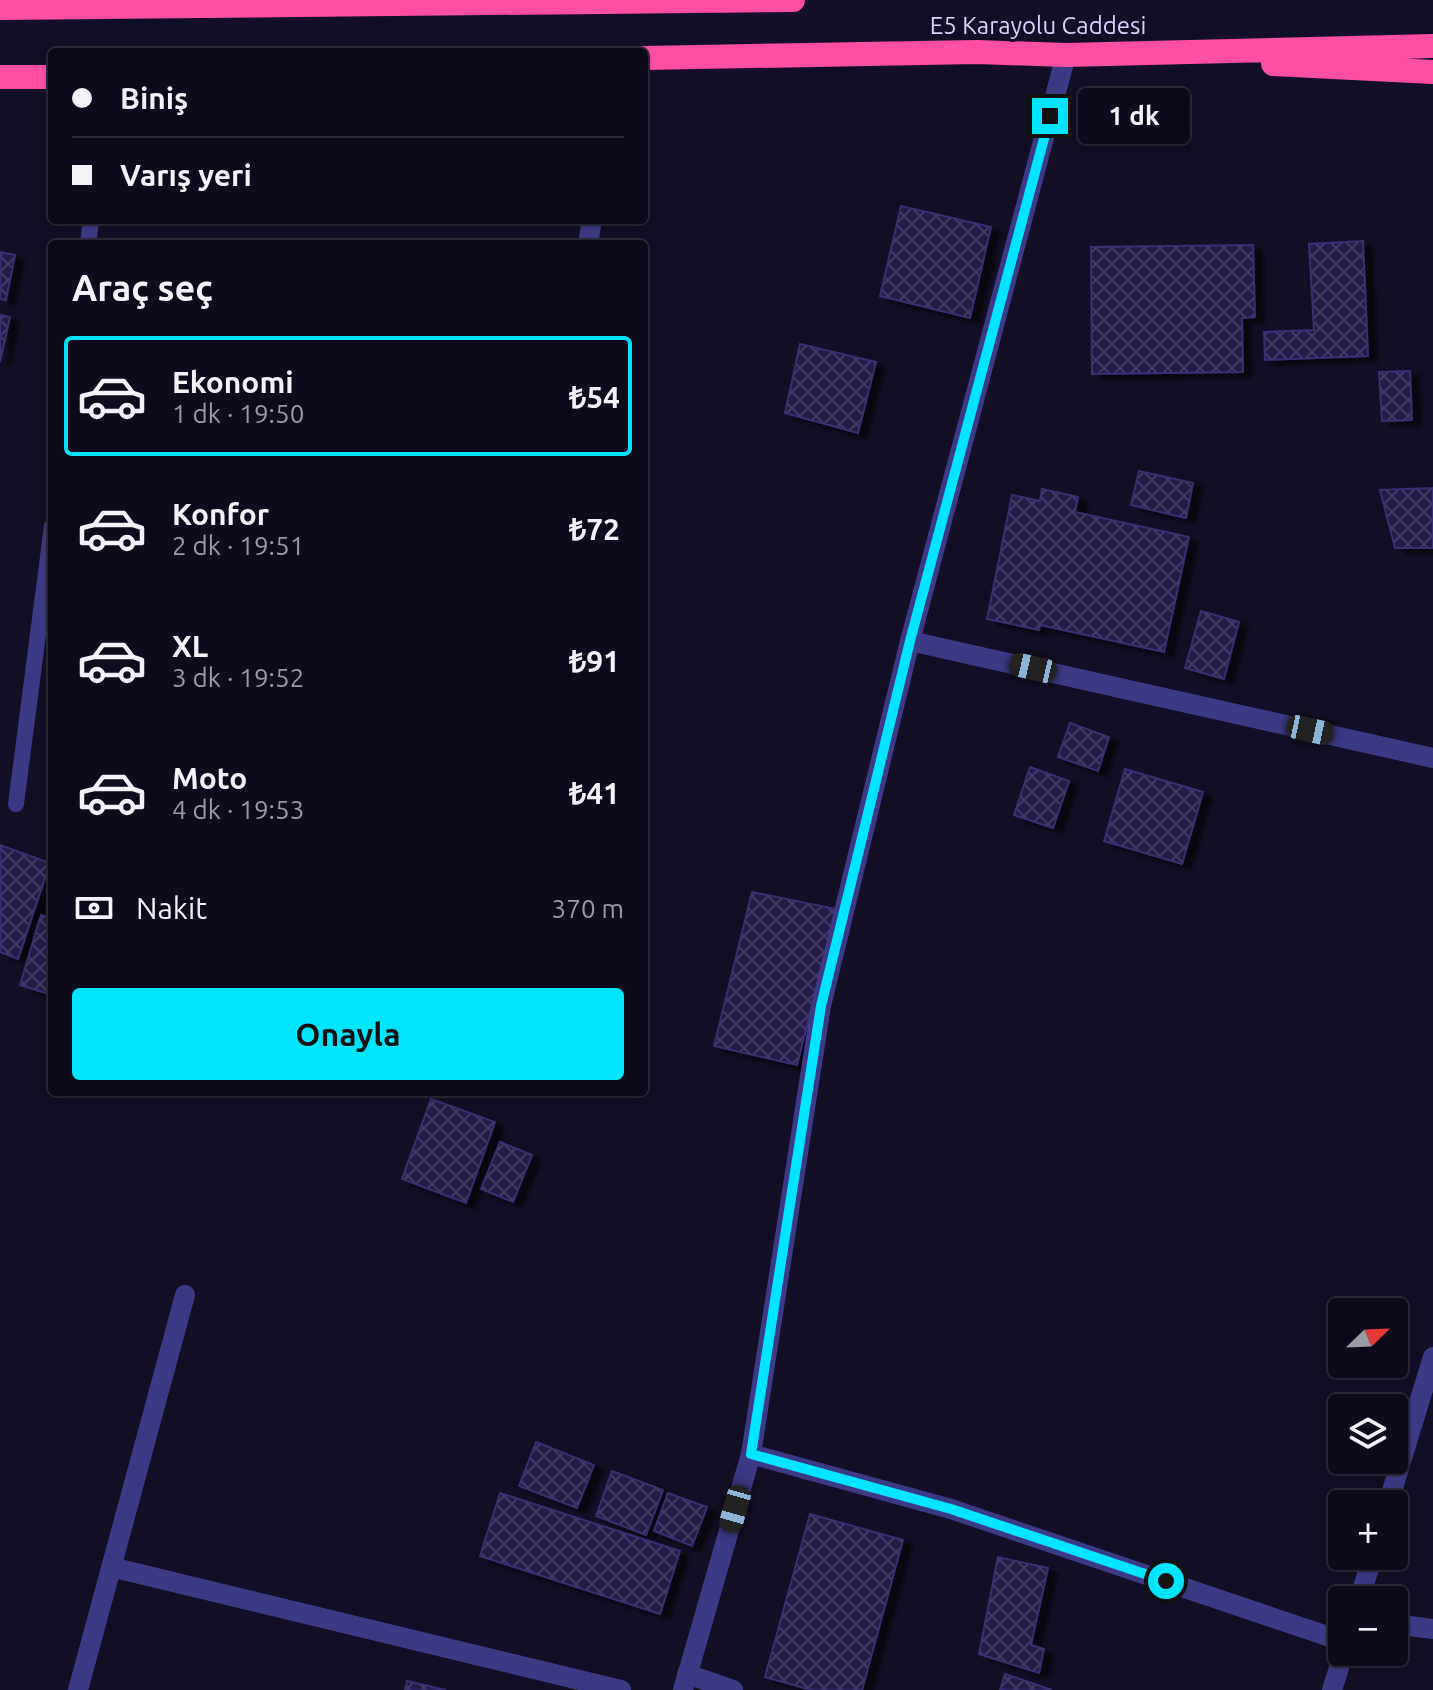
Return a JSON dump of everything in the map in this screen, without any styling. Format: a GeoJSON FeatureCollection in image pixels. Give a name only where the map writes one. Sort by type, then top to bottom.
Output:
{"type":"FeatureCollection","features":[{"type":"Feature","properties":{"kind":"highway"},"geometry":{"type":"LineString","coordinates":[[0,8],[793,0]]}},
{"type":"Feature","properties":{"kind":"highway","name":"E5 Karayolu Caddesi"},"geometry":{"type":"LineString","coordinates":[[648,58],[977,52],[1066,55],[1433,46]]}},
{"type":"Feature","properties":{"kind":"highway"},"geometry":{"type":"LineString","coordinates":[[1066,55],[1433,72]]}},
{"type":"Feature","properties":{"kind":"highway"},"geometry":{"type":"LineString","coordinates":[[0,77],[48,77]]}},
{"type":"Feature","properties":{"kind":"street"},"geometry":{"type":"LineString","coordinates":[[733,1690],[685,1682],[751,1454],[821,1006],[910,641],[1066,55]]}},
{"type":"Feature","properties":{"kind":"street"},"geometry":{"type":"LineString","coordinates":[[910,641],[1433,758]]}},
{"type":"Feature","properties":{"kind":"street"},"geometry":{"type":"LineString","coordinates":[[78,1690],[185,1295]]}},
{"type":"Feature","properties":{"kind":"street"},"geometry":{"type":"LineString","coordinates":[[1393,1490],[1426,1406],[1433,1357]]}},
{"type":"Feature","properties":{"kind":"street"},"geometry":{"type":"LineString","coordinates":[[751,1454],[951,1509],[1328,1636]]}},
{"type":"Feature","properties":{"kind":"street"},"geometry":{"type":"LineString","coordinates":[[111,1567],[621,1690]]}},
{"type":"Feature","properties":{"kind":"street"},"geometry":{"type":"LineString","coordinates":[[1408,1626],[1433,1629]]}},
{"type":"Feature","properties":{"kind":"street"},"geometry":{"type":"LineString","coordinates":[[1332,1690],[1340,1666]]}},
{"type":"Feature","properties":{"kind":"lane"},"geometry":{"type":"LineString","coordinates":[[16,804],[48,557]]}},
{"type":"Feature","properties":{"kind":"building"},"geometry":{"type":"Polygon","coordinates":[[[901,206],[991,227],[970,318],[880,296],[901,206]]]}},
{"type":"Feature","properties":{"kind":"building"},"geometry":{"type":"Polygon","coordinates":[[[1363,241],[1368,356],[1265,360],[1264,332],[1314,330],[1309,244],[1363,241]]]}},
{"type":"Feature","properties":{"kind":"building"},"geometry":{"type":"Polygon","coordinates":[[[1253,245],[1255,317],[1242,318],[1243,372],[1092,374],[1091,247],[1253,245]]]}},
{"type":"Feature","properties":{"kind":"building"},"geometry":{"type":"Polygon","coordinates":[[[0,252],[15,255],[6,300],[0,299],[0,252]]]}},
{"type":"Feature","properties":{"kind":"building"},"geometry":{"type":"Polygon","coordinates":[[[0,315],[10,317],[0,362],[0,315]]]}},
{"type":"Feature","properties":{"kind":"building"},"geometry":{"type":"Polygon","coordinates":[[[800,344],[876,362],[858,433],[785,413],[800,344]]]}},
{"type":"Feature","properties":{"kind":"building"},"geometry":{"type":"Polygon","coordinates":[[[1410,371],[1412,420],[1382,421],[1379,372],[1410,371]]]}},
{"type":"Feature","properties":{"kind":"building"},"geometry":{"type":"Polygon","coordinates":[[[1139,471],[1193,483],[1186,518],[1131,505],[1139,471]]]}},
{"type":"Feature","properties":{"kind":"building"},"geometry":{"type":"Polygon","coordinates":[[[1433,488],[1433,548],[1395,548],[1380,490],[1433,488]]]}},
{"type":"Feature","properties":{"kind":"building"},"geometry":{"type":"Polygon","coordinates":[[[1042,489],[1078,497],[1075,512],[1189,537],[1164,652],[1040,625],[1039,630],[987,619],[1012,495],[1040,501],[1042,489]]]}},
{"type":"Feature","properties":{"kind":"building"},"geometry":{"type":"Polygon","coordinates":[[[1201,611],[1239,622],[1224,679],[1185,668],[1201,611]]]}},
{"type":"Feature","properties":{"kind":"building"},"geometry":{"type":"Polygon","coordinates":[[[1070,723],[1109,737],[1098,771],[1058,757],[1070,723]]]}},
{"type":"Feature","properties":{"kind":"building"},"geometry":{"type":"Polygon","coordinates":[[[1030,767],[1069,781],[1053,828],[1014,815],[1030,767]]]}},
{"type":"Feature","properties":{"kind":"building"},"geometry":{"type":"Polygon","coordinates":[[[1125,769],[1203,792],[1182,864],[1104,841],[1125,769]]]}},
{"type":"Feature","properties":{"kind":"building"},"geometry":{"type":"Polygon","coordinates":[[[0,845],[48,862],[48,869],[18,959],[0,952],[0,845]]]}},
{"type":"Feature","properties":{"kind":"building"},"geometry":{"type":"Polygon","coordinates":[[[752,892],[836,909],[797,1065],[714,1046],[752,892]]]}},
{"type":"Feature","properties":{"kind":"building"},"geometry":{"type":"Polygon","coordinates":[[[41,915],[48,917],[48,994],[20,985],[41,915]]]}},
{"type":"Feature","properties":{"kind":"building"},"geometry":{"type":"Polygon","coordinates":[[[431,1099],[495,1122],[466,1203],[402,1179],[431,1099]]]}},
{"type":"Feature","properties":{"kind":"building"},"geometry":{"type":"Polygon","coordinates":[[[500,1142],[532,1155],[513,1202],[481,1189],[500,1142]]]}},
{"type":"Feature","properties":{"kind":"building"},"geometry":{"type":"Polygon","coordinates":[[[536,1442],[594,1465],[577,1508],[519,1486],[536,1442]]]}},
{"type":"Feature","properties":{"kind":"building"},"geometry":{"type":"Polygon","coordinates":[[[612,1471],[663,1490],[646,1535],[596,1516],[612,1471]]]}},
{"type":"Feature","properties":{"kind":"building"},"geometry":{"type":"Polygon","coordinates":[[[500,1493],[680,1551],[660,1614],[480,1556],[500,1493]]]}},
{"type":"Feature","properties":{"kind":"building"},"geometry":{"type":"Polygon","coordinates":[[[668,1493],[707,1507],[692,1546],[654,1531],[668,1493]]]}},
{"type":"Feature","properties":{"kind":"building"},"geometry":{"type":"Polygon","coordinates":[[[810,1514],[903,1540],[862,1690],[811,1690],[765,1677],[810,1514]]]}},
{"type":"Feature","properties":{"kind":"building"},"geometry":{"type":"Polygon","coordinates":[[[998,1557],[1048,1568],[1031,1645],[1044,1649],[1039,1673],[979,1654],[998,1557]]]}},
{"type":"Feature","properties":{"kind":"building"},"geometry":{"type":"Polygon","coordinates":[[[1005,1674],[1052,1690],[1000,1690],[1005,1674]]]}},
{"type":"Feature","properties":{"kind":"building"},"geometry":{"type":"Polygon","coordinates":[[[407,1681],[446,1690],[405,1690],[407,1681]]]}},
{"type":"Feature","properties":{"kind":"route"},"geometry":{"type":"LineString","coordinates":[[1050,116],[910,641],[821,1006],[751,1454],[951,1509],[1166,1581]]}}]}
